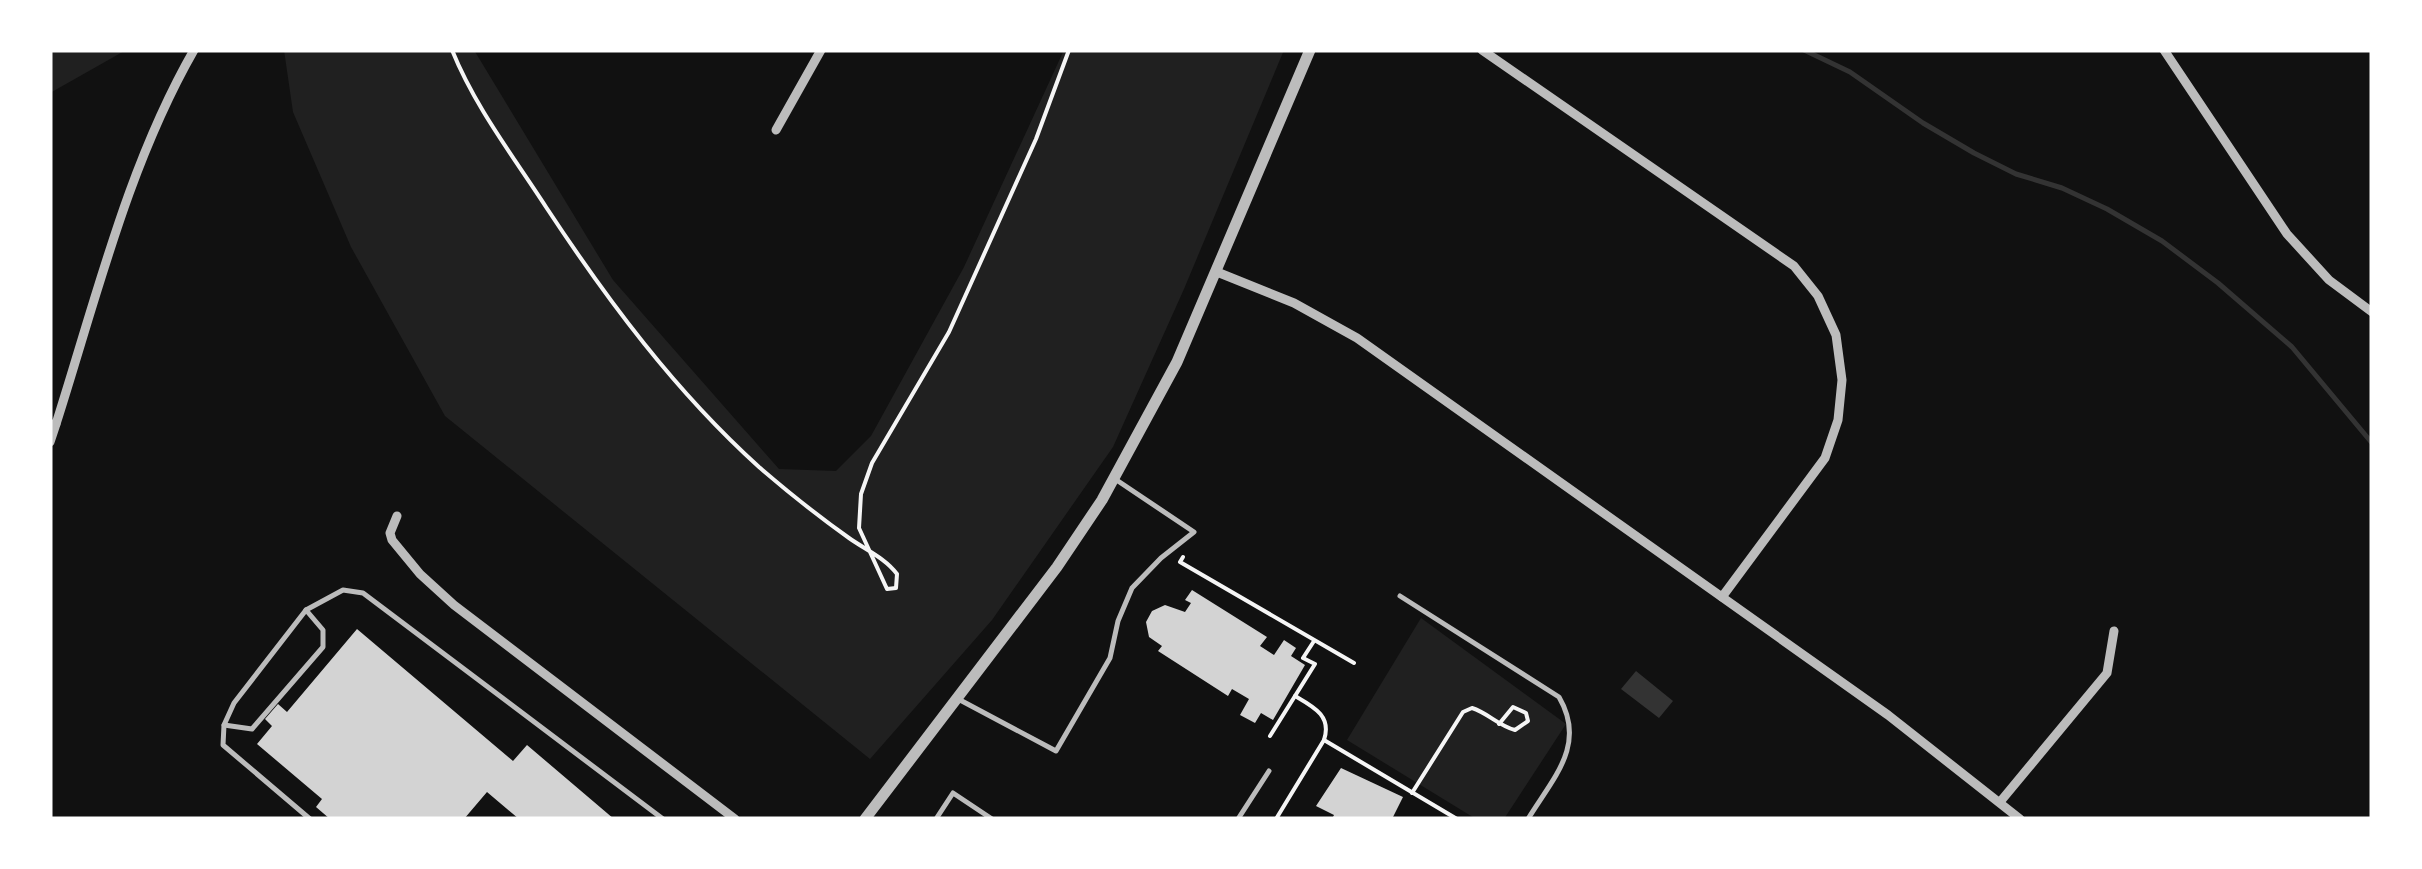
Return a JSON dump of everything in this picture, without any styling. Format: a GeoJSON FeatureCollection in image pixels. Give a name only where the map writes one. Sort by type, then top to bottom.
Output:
{"type":"FeatureCollection","features":[{"type":"Feature","properties":{"kind":"street"},"geometry":{"type":"LineString","coordinates":[[50,442],[130,192],[155,124],[194,50]]}},
{"type":"Feature","properties":{"kind":"street"},"geometry":{"type":"LineString","coordinates":[[776,130],[821,50]]}},
{"type":"Feature","properties":{"kind":"street"},"geometry":{"type":"LineString","coordinates":[[865,819],[1057,568],[1114,479],[1177,362],[1310,50]]}},
{"type":"Feature","properties":{"kind":"street"},"geometry":{"type":"LineString","coordinates":[[1482,50],[1794,266],[1818,296],[1836,335],[1842,380],[1838,420],[1825,458],[1722,597]]}},
{"type":"Feature","properties":{"kind":"street"},"geometry":{"type":"LineString","coordinates":[[2164,50],[2287,234],[2329,280],[2372,312]]}},
{"type":"Feature","properties":{"kind":"street"},"geometry":{"type":"LineString","coordinates":[[1216,272],[1294,302],[1357,338],[1888,714],[2020,819]]}},
{"type":"Feature","properties":{"kind":"street"},"geometry":{"type":"LineString","coordinates":[[398,516],[390,533],[392,540],[442,594],[735,819]]}},
{"type":"Feature","properties":{"kind":"street"},"geometry":{"type":"LineString","coordinates":[[2000,802],[2107,673],[2114,631]]}},
{"type":"Feature","properties":{"kind":"lane"},"geometry":{"type":"LineString","coordinates":[[957,698],[1056,751],[1110,658],[1118,621],[1132,588],[1194,532],[1114,479]]}},
{"type":"Feature","properties":{"kind":"lane"},"geometry":{"type":"LineString","coordinates":[[310,819],[223,745],[224,725],[234,703],[306,610],[343,590],[363,593],[663,819]]}},
{"type":"Feature","properties":{"kind":"lane"},"geometry":{"type":"LineString","coordinates":[[1400,596],[1559,697],[1572,730],[1567,754],[1528,819]]}},
{"type":"Feature","properties":{"kind":"lane"},"geometry":{"type":"LineString","coordinates":[[224,725],[252,729],[324,646],[322,630],[306,610]]}},
{"type":"Feature","properties":{"kind":"lane"},"geometry":{"type":"LineString","coordinates":[[1238,819],[1269,771]]}},
{"type":"Feature","properties":{"kind":"lane"},"geometry":{"type":"LineString","coordinates":[[936,819],[953,793],[992,819]]}},
{"type":"Feature","properties":{"kind":"path"},"geometry":{"type":"LineString","coordinates":[[452,50],[474,98],[514,161],[634,332],[759,466],[868,552],[887,561],[898,574],[896,588],[887,590],[868,552],[859,528],[861,494],[872,463],[950,332],[1036,139],[1070,50]]}},
{"type":"Feature","properties":{"kind":"path"},"geometry":{"type":"LineString","coordinates":[[1184,540],[1189,546],[1180,562],[1354,663]]}},
{"type":"Feature","properties":{"kind":"path"},"geometry":{"type":"LineString","coordinates":[[1270,736],[1314,664],[1303,658],[1314,640]]}},
{"type":"Feature","properties":{"kind":"path"},"geometry":{"type":"LineString","coordinates":[[1276,819],[1328,730],[1320,711],[1295,696]]}},
{"type":"Feature","properties":{"kind":"path"},"geometry":{"type":"LineString","coordinates":[[1412,793],[1464,712],[1472,708],[1499,724],[1516,730],[1528,721],[1526,713],[1513,706],[1499,724]]}},
{"type":"Feature","properties":{"kind":"path"},"geometry":{"type":"LineString","coordinates":[[1324,740],[1457,819]]}},
{"type":"Feature","properties":{"kind":"shaded area"},"geometry":{"type":"Polygon","coordinates":[[[50,50],[126,50],[50,93],[50,50]]]}},
{"type":"Feature","properties":{"kind":"shaded area"},"geometry":{"type":"Polygon","coordinates":[[[284,50],[474,50],[613,280],[779,469],[836,471],[871,436],[964,267],[1064,50],[1284,50],[1113,447],[992,620],[870,759],[445,416],[351,247],[293,112],[284,50]]]}},
{"type":"Feature","properties":{"kind":"shaded area"},"geometry":{"type":"Polygon","coordinates":[[[1421,618],[1566,724],[1504,819],[1476,819],[1347,740],[1421,618]]]}},
{"type":"Feature","properties":{"kind":"shaded area"},"geometry":{"type":"Polygon","coordinates":[[[1636,671],[1673,701],[1659,718],[1621,689],[1636,671]]]}},
{"type":"Feature","properties":{"kind":"building"},"geometry":{"type":"Polygon","coordinates":[[[1192,590],[1267,637],[1260,646],[1274,655],[1284,640],[1296,648],[1291,656],[1305,665],[1273,720],[1261,713],[1255,723],[1240,715],[1249,699],[1232,689],[1228,696],[1158,651],[1162,646],[1149,637],[1146,622],[1152,611],[1165,605],[1185,612],[1191,603],[1185,600],[1192,590]]]}},
{"type":"Feature","properties":{"kind":"building"},"geometry":{"type":"Polygon","coordinates":[[[357,629],[513,761],[527,745],[614,819],[519,819],[487,792],[464,819],[330,819],[316,807],[322,799],[257,744],[272,726],[265,719],[278,704],[287,712],[357,629]]]}},
{"type":"Feature","properties":{"kind":"building"},"geometry":{"type":"Polygon","coordinates":[[[1341,768],[1403,797],[1392,819],[1332,819],[1334,815],[1316,806],[1341,768]]]}},
{"type":"Feature","properties":{"kind":"waterway"},"geometry":{"type":"LineString","coordinates":[[1804,50],[1850,72],[1974,153],[2016,174],[2062,188],[2107,209],[2162,241],[2292,347],[2372,443]]}}]}
